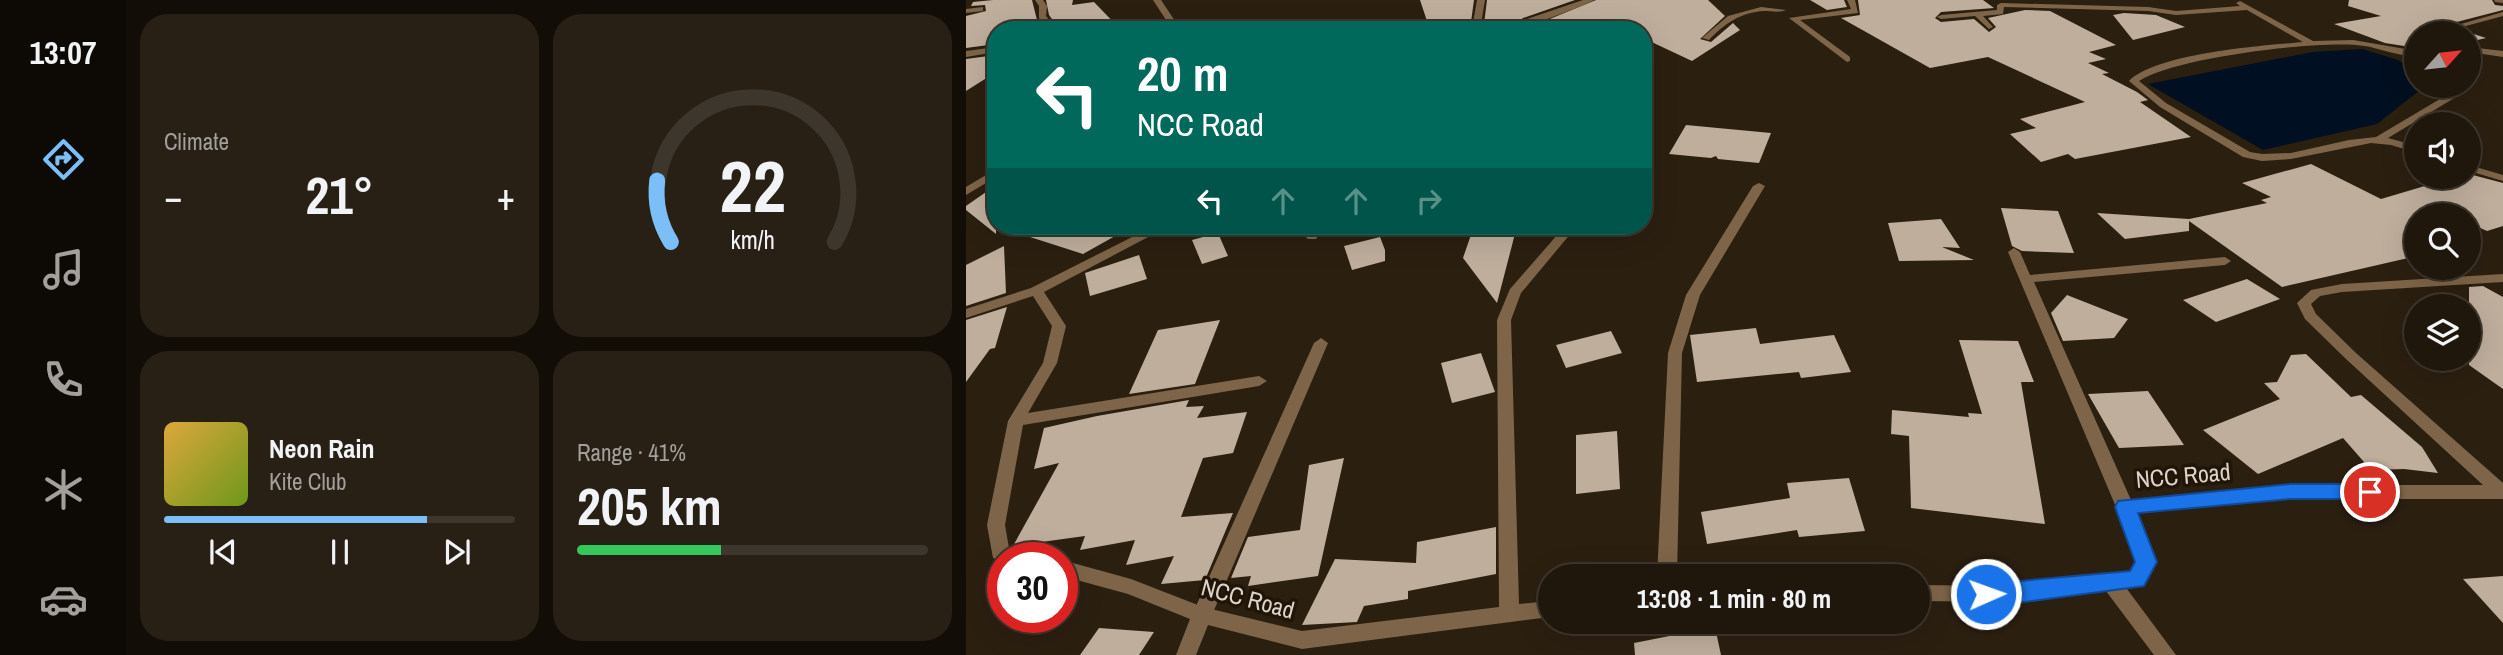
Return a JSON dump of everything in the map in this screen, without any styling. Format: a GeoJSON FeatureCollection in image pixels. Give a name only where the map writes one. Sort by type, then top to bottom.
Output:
{"type":"FeatureCollection","features":[{"type":"Feature","properties":{"kind":"street"},"geometry":{"type":"LineString","coordinates":[[1039,0],[1043,6],[1042,16],[1046,21]]}},
{"type":"Feature","properties":{"kind":"street"},"geometry":{"type":"LineString","coordinates":[[1157,0],[1171,21]]}},
{"type":"Feature","properties":{"kind":"street"},"geometry":{"type":"LineString","coordinates":[[1478,21],[1481,0]]}},
{"type":"Feature","properties":{"kind":"street"},"geometry":{"type":"LineString","coordinates":[[1530,21],[1590,0]]}},
{"type":"Feature","properties":{"kind":"street"},"geometry":{"type":"LineString","coordinates":[[1769,0],[1847,60]]}},
{"type":"Feature","properties":{"kind":"street"},"geometry":{"type":"LineString","coordinates":[[1793,18],[1855,11],[1851,0]]}},
{"type":"Feature","properties":{"kind":"street"},"geometry":{"type":"LineString","coordinates":[[2236,0],[2312,44]]}},
{"type":"Feature","properties":{"kind":"street"},"geometry":{"type":"LineString","coordinates":[[1941,17],[2000,12],[2001,5],[2025,4],[2148,9],[2176,13],[2248,8]]}},
{"type":"Feature","properties":{"kind":"street"},"geometry":{"type":"LineString","coordinates":[[1706,38],[1717,26],[1743,12],[1762,6],[1782,10]]}},
{"type":"Feature","properties":{"kind":"street"},"geometry":{"type":"LineString","coordinates":[[966,10],[980,9]]}},
{"type":"Feature","properties":{"kind":"street"},"geometry":{"type":"LineString","coordinates":[[1976,13],[1989,27]]}},
{"type":"Feature","properties":{"kind":"street"},"geometry":{"type":"LineString","coordinates":[[2477,21],[2503,14]]}},
{"type":"Feature","properties":{"kind":"street"},"geometry":{"type":"LineString","coordinates":[[2404,53],[2356,42],[2312,44],[2197,59],[2145,72],[2133,81],[2174,112],[2255,157],[2287,158],[2378,140],[2449,98]]}},
{"type":"Feature","properties":{"kind":"street"},"geometry":{"type":"LineString","coordinates":[[966,54],[987,50]]}},
{"type":"Feature","properties":{"kind":"street"},"geometry":{"type":"LineString","coordinates":[[2482,51],[2503,54]]}},
{"type":"Feature","properties":{"kind":"street"},"geometry":{"type":"LineString","coordinates":[[2397,52],[2404,56]]}},
{"type":"Feature","properties":{"kind":"street"},"geometry":{"type":"LineString","coordinates":[[2378,140],[2404,147]]}},
{"type":"Feature","properties":{"kind":"street"},"geometry":{"type":"LineString","coordinates":[[2481,172],[2503,178]]}},
{"type":"Feature","properties":{"kind":"street"},"geometry":{"type":"LineString","coordinates":[[966,192],[987,178]]}},
{"type":"Feature","properties":{"kind":"street"},"geometry":{"type":"LineString","coordinates":[[1667,564],[1675,353],[1693,295],[1759,186]]}},
{"type":"Feature","properties":{"kind":"street"},"geometry":{"type":"LineString","coordinates":[[966,314],[1036,291],[1145,235]]}},
{"type":"Feature","properties":{"kind":"street"},"geometry":{"type":"LineString","coordinates":[[1509,614],[1504,320],[1515,292],[1563,235]]}},
{"type":"Feature","properties":{"kind":"street"},"geometry":{"type":"LineString","coordinates":[[2014,252],[2125,507]]}},
{"type":"Feature","properties":{"kind":"street"},"geometry":{"type":"LineString","coordinates":[[2026,279],[2225,261]]}},
{"type":"Feature","properties":{"kind":"street"},"geometry":{"type":"LineString","coordinates":[[2503,278],[2342,288],[2316,293],[2304,303],[2310,316],[2351,356],[2503,492]]}},
{"type":"Feature","properties":{"kind":"street"},"geometry":{"type":"LineString","coordinates":[[998,542],[996,525],[1016,421],[1050,363],[1059,326],[1036,291]]}},
{"type":"Feature","properties":{"kind":"street"},"geometry":{"type":"LineString","coordinates":[[1186,655],[1321,343]]}},
{"type":"Feature","properties":{"kind":"street"},"geometry":{"type":"LineString","coordinates":[[1016,421],[1259,381]]}},
{"type":"Feature","properties":{"kind":"street","name":"NCC Road"},"geometry":{"type":"LineString","coordinates":[[1930,593],[2009,594],[2136,580],[2146,562],[2125,507],[2290,492],[2503,492]]}},
{"type":"Feature","properties":{"kind":"street","name":"NCC Road"},"geometry":{"type":"LineString","coordinates":[[1078,572],[1131,587],[1202,615],[1302,640],[1538,610]]}},
{"type":"Feature","properties":{"kind":"street"},"geometry":{"type":"LineString","coordinates":[[2110,583],[2166,655]]}},
{"type":"Feature","properties":{"kind":"water"},"geometry":{"type":"Polygon","coordinates":[[[2362,49],[2398,60],[2404,64],[2404,98],[2410,98],[2377,124],[2263,150],[2148,84],[2313,52],[2362,49]]]}},
{"type":"Feature","properties":{"kind":"building"},"geometry":{"type":"Polygon","coordinates":[[[1032,0],[1038,21],[987,21],[987,45],[966,48],[966,16],[986,11],[985,5],[971,6],[973,2],[1032,0]]]}},
{"type":"Feature","properties":{"kind":"building"},"geometry":{"type":"Polygon","coordinates":[[[1046,0],[1073,0],[1072,5],[1094,2],[1112,21],[1053,21],[1049,15],[1046,0]]]}},
{"type":"Feature","properties":{"kind":"building"},"geometry":{"type":"Polygon","coordinates":[[[1420,0],[1474,0],[1471,21],[1427,21],[1420,0]]]}},
{"type":"Feature","properties":{"kind":"building"},"geometry":{"type":"Polygon","coordinates":[[[1487,0],[1575,0],[1519,21],[1484,21],[1487,0]]]}},
{"type":"Feature","properties":{"kind":"building"},"geometry":{"type":"Polygon","coordinates":[[[1596,0],[1708,0],[1725,16],[1700,39],[1711,42],[1733,23],[1740,30],[1692,61],[1652,42],[1652,21],[1545,21],[1596,0]]]}},
{"type":"Feature","properties":{"kind":"building"},"geometry":{"type":"Polygon","coordinates":[[[1810,0],[1844,0],[1847,7],[1827,10],[1810,0]]]}},
{"type":"Feature","properties":{"kind":"building"},"geometry":{"type":"Polygon","coordinates":[[[1858,0],[1983,0],[1994,8],[1941,12],[1935,18],[1941,22],[1974,19],[1989,32],[1996,27],[1988,18],[2025,10],[2050,11],[2116,45],[2089,52],[2106,59],[2088,63],[2109,73],[2102,74],[2137,92],[2148,100],[2140,102],[2191,137],[2075,159],[2068,154],[2041,162],[2010,134],[2036,128],[2020,119],[2085,102],[1988,57],[1930,68],[1841,18],[1860,15],[1858,0]]]}},
{"type":"Feature","properties":{"kind":"building"},"geometry":{"type":"Polygon","coordinates":[[[2349,0],[2492,0],[2495,5],[2503,6],[2503,10],[2460,21],[2404,21],[2404,46],[2385,43],[2334,24],[2381,16],[2348,6],[2349,0]]]}},
{"type":"Feature","properties":{"kind":"building"},"geometry":{"type":"Polygon","coordinates":[[[2113,15],[2156,15],[2185,27],[2133,40],[2113,15]]]}},
{"type":"Feature","properties":{"kind":"building"},"geometry":{"type":"Polygon","coordinates":[[[987,56],[987,78],[966,91],[966,59],[987,56]]]}},
{"type":"Feature","properties":{"kind":"building"},"geometry":{"type":"Polygon","coordinates":[[[1686,125],[1771,133],[1759,163],[1718,159],[1716,156],[1711,158],[1669,154],[1686,125]]]}},
{"type":"Feature","properties":{"kind":"building"},"geometry":{"type":"Polygon","coordinates":[[[2311,164],[2381,199],[2415,189],[2481,189],[2481,177],[2503,183],[2503,226],[2487,231],[2481,228],[2481,203],[2404,203],[2404,259],[2282,287],[2189,221],[2189,231],[2125,239],[2097,213],[2189,219],[2267,203],[2261,200],[2271,197],[2242,183],[2311,164]]]}},
{"type":"Feature","properties":{"kind":"building"},"geometry":{"type":"Polygon","coordinates":[[[987,191],[987,227],[966,210],[966,206],[987,191]]]}},
{"type":"Feature","properties":{"kind":"building"},"geometry":{"type":"Polygon","coordinates":[[[2001,208],[2058,211],[2074,253],[2022,251],[2012,246],[2001,208]]]}},
{"type":"Feature","properties":{"kind":"building"},"geometry":{"type":"Polygon","coordinates":[[[1941,219],[1960,248],[1942,247],[1974,260],[1899,261],[1888,223],[1941,219]]]}},
{"type":"Feature","properties":{"kind":"building"},"geometry":{"type":"Polygon","coordinates":[[[1024,235],[1117,235],[1083,254],[1024,235]]]}},
{"type":"Feature","properties":{"kind":"building"},"geometry":{"type":"Polygon","coordinates":[[[1219,235],[1228,256],[1202,264],[1192,240],[1219,235]]]}},
{"type":"Feature","properties":{"kind":"building"},"geometry":{"type":"Polygon","coordinates":[[[1471,235],[1515,235],[1497,303],[1463,258],[1471,235]]]}},
{"type":"Feature","properties":{"kind":"building"},"geometry":{"type":"Polygon","coordinates":[[[1380,237],[1385,250],[1385,261],[1352,270],[1344,246],[1380,237]]]}},
{"type":"Feature","properties":{"kind":"building"},"geometry":{"type":"Polygon","coordinates":[[[1004,246],[1006,293],[966,306],[966,265],[1004,246]]]}},
{"type":"Feature","properties":{"kind":"building"},"geometry":{"type":"Polygon","coordinates":[[[1139,255],[1147,279],[1090,296],[1085,273],[1139,255]]]}},
{"type":"Feature","properties":{"kind":"building"},"geometry":{"type":"Polygon","coordinates":[[[2247,279],[2280,299],[2216,322],[2183,300],[2247,279]]]}},
{"type":"Feature","properties":{"kind":"building"},"geometry":{"type":"Polygon","coordinates":[[[2483,286],[2503,297],[2503,389],[2478,371],[2481,371],[2481,294],[2469,294],[2469,287],[2483,286]]]}},
{"type":"Feature","properties":{"kind":"building"},"geometry":{"type":"Polygon","coordinates":[[[2067,295],[2128,319],[2114,338],[2063,341],[2051,313],[2067,295]]]}},
{"type":"Feature","properties":{"kind":"building"},"geometry":{"type":"Polygon","coordinates":[[[1007,307],[995,348],[990,349],[966,382],[966,320],[1007,307]]]}},
{"type":"Feature","properties":{"kind":"building"},"geometry":{"type":"Polygon","coordinates":[[[1220,320],[1195,384],[1129,394],[1158,330],[1220,320]]]}},
{"type":"Feature","properties":{"kind":"building"},"geometry":{"type":"Polygon","coordinates":[[[1756,328],[1760,344],[1834,335],[1851,372],[1801,378],[1799,372],[1697,382],[1690,335],[1756,328]]]}},
{"type":"Feature","properties":{"kind":"building"},"geometry":{"type":"Polygon","coordinates":[[[1611,331],[1622,353],[1566,368],[1556,345],[1611,331]]]}},
{"type":"Feature","properties":{"kind":"building"},"geometry":{"type":"Polygon","coordinates":[[[1959,340],[2018,341],[2034,382],[2021,382],[2045,524],[1911,508],[1909,436],[1891,434],[1892,410],[1969,417],[1968,413],[1982,414],[1959,340]]]}},
{"type":"Feature","properties":{"kind":"building"},"geometry":{"type":"Polygon","coordinates":[[[1481,353],[1495,392],[1452,403],[1441,363],[1481,353]]]}},
{"type":"Feature","properties":{"kind":"building"},"geometry":{"type":"Polygon","coordinates":[[[2306,354],[2351,397],[2361,395],[2422,447],[2438,473],[2404,469],[2371,470],[2343,438],[2258,474],[2203,430],[2280,399],[2264,383],[2277,382],[2291,355],[2306,354]]]}},
{"type":"Feature","properties":{"kind":"building"},"geometry":{"type":"Polygon","coordinates":[[[2148,391],[2184,445],[2119,448],[2088,394],[2148,391]]]}},
{"type":"Feature","properties":{"kind":"building"},"geometry":{"type":"Polygon","coordinates":[[[1189,400],[1186,407],[1204,406],[1197,418],[1247,412],[1233,453],[1203,458],[1181,517],[1233,513],[1205,580],[1161,584],[1174,556],[1126,565],[1135,540],[1080,550],[1085,536],[1042,542],[1015,542],[1059,463],[1034,469],[1044,428],[1189,400]]]}},
{"type":"Feature","properties":{"kind":"building"},"geometry":{"type":"Polygon","coordinates":[[[1617,431],[1620,489],[1576,494],[1576,435],[1617,431]]]}},
{"type":"Feature","properties":{"kind":"building"},"geometry":{"type":"Polygon","coordinates":[[[1344,458],[1318,576],[1248,586],[1251,576],[1231,578],[1248,537],[1300,530],[1309,465],[1344,458]]]}},
{"type":"Feature","properties":{"kind":"building"},"geometry":{"type":"Polygon","coordinates":[[[1849,478],[1865,531],[1799,537],[1797,530],[1707,544],[1701,512],[1790,498],[1787,483],[1849,478]]]}},
{"type":"Feature","properties":{"kind":"building"},"geometry":{"type":"Polygon","coordinates":[[[1496,527],[1496,574],[1408,591],[1408,599],[1364,606],[1357,622],[1302,625],[1335,559],[1416,563],[1417,542],[1496,527]]]}},
{"type":"Feature","properties":{"kind":"building"},"geometry":{"type":"Polygon","coordinates":[[[2503,576],[2503,623],[2463,579],[2503,576]]]}},
{"type":"Feature","properties":{"kind":"building"},"geometry":{"type":"Polygon","coordinates":[[[1099,628],[1154,632],[1139,655],[1080,655],[1099,628]]]}},
{"type":"Feature","properties":{"kind":"building"},"geometry":{"type":"Polygon","coordinates":[[[1680,634],[1716,634],[1721,655],[1635,655],[1634,643],[1680,634]]]}},
{"type":"Feature","properties":{"kind":"route"},"geometry":{"type":"LineString","coordinates":[[1986,594],[2009,594],[2136,580],[2146,562],[2125,507],[2290,492],[2370,492]]}}]}
